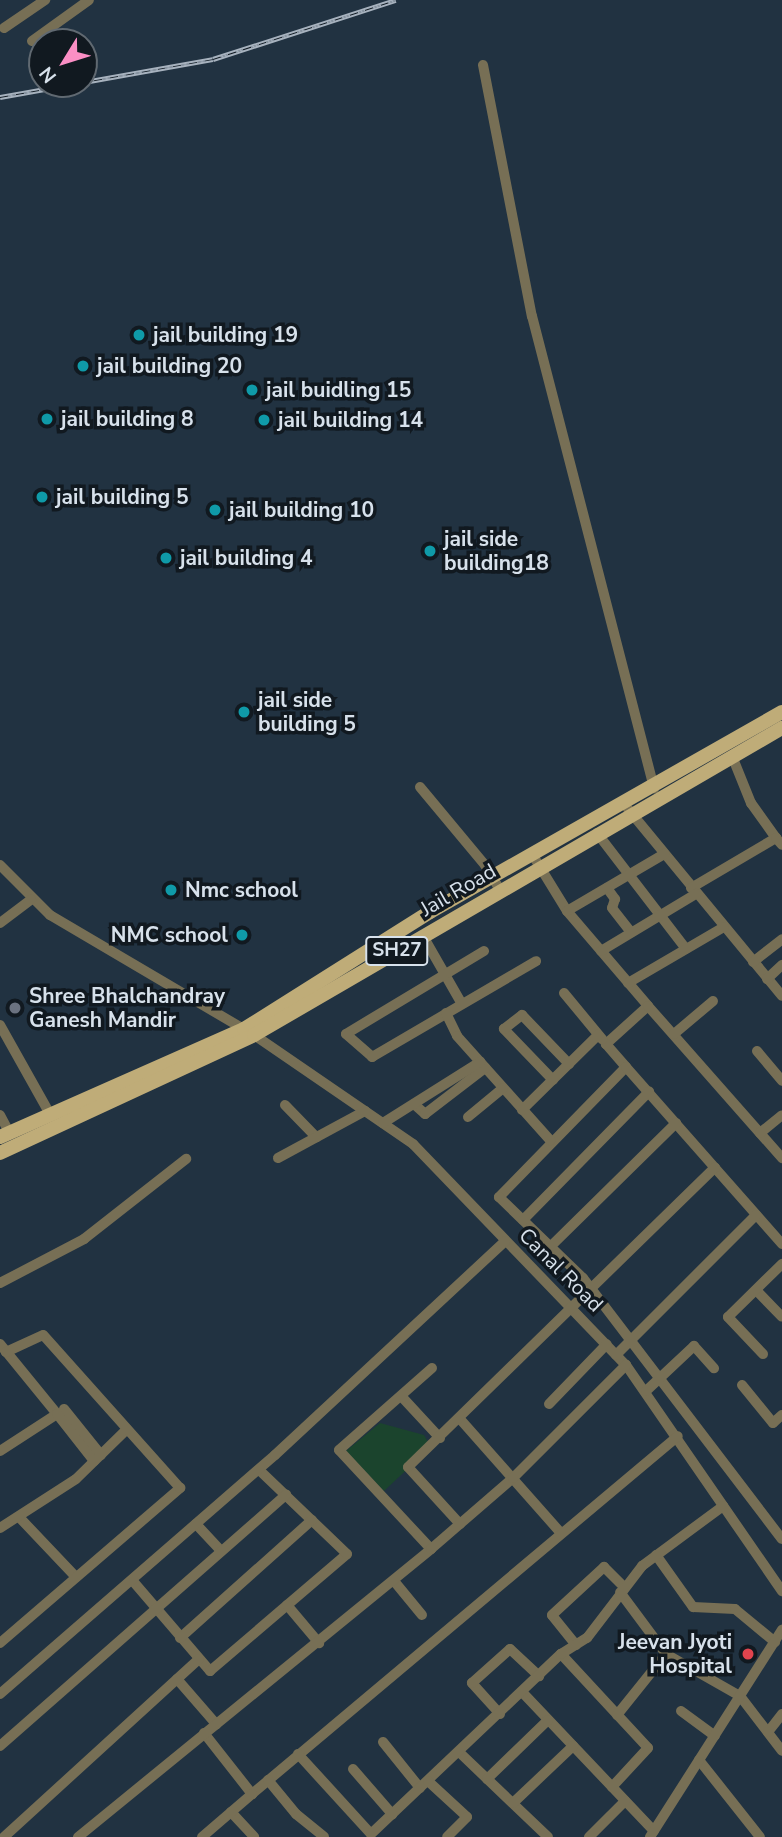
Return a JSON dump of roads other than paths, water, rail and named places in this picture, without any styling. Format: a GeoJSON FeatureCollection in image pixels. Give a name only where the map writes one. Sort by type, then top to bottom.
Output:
{"type":"FeatureCollection","features":[{"type":"Feature","properties":{"kind":"main road"},"geometry":{"type":"LineString","coordinates":[[655,793],[782,712]]}},
{"type":"Feature","properties":{"kind":"main road","name":"Jail Road"},"geometry":{"type":"LineString","coordinates":[[0,1153],[249,1032],[423,936],[500,890],[535,860],[597,833],[628,809],[655,793],[732,756],[782,728]]}},
{"type":"Feature","properties":{"kind":"main road"},"geometry":{"type":"LineString","coordinates":[[4,1135],[249,1032],[492,876],[535,860],[628,809]]}},
{"type":"Feature","properties":{"kind":"street"},"geometry":{"type":"LineString","coordinates":[[4,28],[45,0]]}},
{"type":"Feature","properties":{"kind":"street"},"geometry":{"type":"LineString","coordinates":[[50,28],[89,0]]}},
{"type":"Feature","properties":{"kind":"street"},"geometry":{"type":"LineString","coordinates":[[483,65],[532,316],[655,793]]}},
{"type":"Feature","properties":{"kind":"street"},"geometry":{"type":"LineString","coordinates":[[601,951],[694,891],[779,842],[751,803],[732,756]]}},
{"type":"Feature","properties":{"kind":"street"},"geometry":{"type":"LineString","coordinates":[[420,787],[492,876],[500,890]]}},
{"type":"Feature","properties":{"kind":"street"},"geometry":{"type":"LineString","coordinates":[[628,809],[782,996]]}},
{"type":"Feature","properties":{"kind":"street"},"geometry":{"type":"LineString","coordinates":[[597,833],[686,949]]}},
{"type":"Feature","properties":{"kind":"street"},"geometry":{"type":"LineString","coordinates":[[568,911],[664,855]]}},
{"type":"Feature","properties":{"kind":"street"},"geometry":{"type":"LineString","coordinates":[[535,860],[568,911],[601,951],[782,1158]]}},
{"type":"Feature","properties":{"kind":"street","name":"Canal Road"},"geometry":{"type":"LineString","coordinates":[[0,865],[31,900],[249,1032],[414,1144],[626,1365],[678,1436],[782,1591]]}},
{"type":"Feature","properties":{"kind":"street"},"geometry":{"type":"LineString","coordinates":[[607,888],[615,899],[612,908],[631,932]]}},
{"type":"Feature","properties":{"kind":"street"},"geometry":{"type":"LineString","coordinates":[[0,923],[31,900]]}},
{"type":"Feature","properties":{"kind":"street"},"geometry":{"type":"LineString","coordinates":[[628,982],[724,927]]}},
{"type":"Feature","properties":{"kind":"street"},"geometry":{"type":"LineString","coordinates":[[423,936],[462,1004]]}},
{"type":"Feature","properties":{"kind":"street"},"geometry":{"type":"LineString","coordinates":[[753,962],[782,939]]}},
{"type":"Feature","properties":{"kind":"street"},"geometry":{"type":"LineString","coordinates":[[484,951],[346,1034],[372,1057],[536,961]]}},
{"type":"Feature","properties":{"kind":"street"},"geometry":{"type":"LineString","coordinates":[[767,979],[782,965]]}},
{"type":"Feature","properties":{"kind":"street"},"geometry":{"type":"LineString","coordinates":[[564,993],[782,1244]]}},
{"type":"Feature","properties":{"kind":"street"},"geometry":{"type":"LineString","coordinates":[[674,1034],[713,1001]]}},
{"type":"Feature","properties":{"kind":"street"},"geometry":{"type":"LineString","coordinates":[[606,1044],[648,1006]]}},
{"type":"Feature","properties":{"kind":"street"},"geometry":{"type":"LineString","coordinates":[[446,1013],[457,1036],[550,1140]]}},
{"type":"Feature","properties":{"kind":"street"},"geometry":{"type":"LineString","coordinates":[[553,1080],[504,1029],[522,1015],[569,1064]]}},
{"type":"Feature","properties":{"kind":"street"},"geometry":{"type":"LineString","coordinates":[[0,1026],[50,1114]]}},
{"type":"Feature","properties":{"kind":"street"},"geometry":{"type":"LineString","coordinates":[[522,1110],[598,1035]]}},
{"type":"Feature","properties":{"kind":"street"},"geometry":{"type":"LineString","coordinates":[[757,1051],[782,1081]]}},
{"type":"Feature","properties":{"kind":"street"},"geometry":{"type":"LineString","coordinates":[[383,1123],[483,1065]]}},
{"type":"Feature","properties":{"kind":"street"},"geometry":{"type":"LineString","coordinates":[[626,1067],[550,1140],[499,1196],[590,1287],[782,1539]]}},
{"type":"Feature","properties":{"kind":"street"},"geometry":{"type":"LineString","coordinates":[[468,1117],[503,1088]]}},
{"type":"Feature","properties":{"kind":"street"},"geometry":{"type":"LineString","coordinates":[[523,1220],[649,1092]]}},
{"type":"Feature","properties":{"kind":"street"},"geometry":{"type":"LineString","coordinates":[[285,1105],[316,1138]]}},
{"type":"Feature","properties":{"kind":"street"},"geometry":{"type":"LineString","coordinates":[[278,1158],[365,1111]]}},
{"type":"Feature","properties":{"kind":"street"},"geometry":{"type":"LineString","coordinates":[[0,1115],[4,1135]]}},
{"type":"Feature","properties":{"kind":"street"},"geometry":{"type":"LineString","coordinates":[[760,1133],[782,1115]]}},
{"type":"Feature","properties":{"kind":"street"},"geometry":{"type":"LineString","coordinates":[[550,1247],[676,1123]]}},
{"type":"Feature","properties":{"kind":"street"},"geometry":{"type":"LineString","coordinates":[[0,1283],[84,1238],[186,1159]]}},
{"type":"Feature","properties":{"kind":"street"},"geometry":{"type":"LineString","coordinates":[[460,1524],[408,1467],[715,1167]]}},
{"type":"Feature","properties":{"kind":"street"},"geometry":{"type":"LineString","coordinates":[[616,1355],[757,1215]]}},
{"type":"Feature","properties":{"kind":"street"},"geometry":{"type":"LineString","coordinates":[[0,1695],[259,1470],[505,1241]]}},
{"type":"Feature","properties":{"kind":"street"},"geometry":{"type":"LineString","coordinates":[[763,1354],[728,1317],[782,1264]]}},
{"type":"Feature","properties":{"kind":"street"},"geometry":{"type":"LineString","coordinates":[[756,1290],[782,1317]]}},
{"type":"Feature","properties":{"kind":"street"},"geometry":{"type":"LineString","coordinates":[[1,1639],[180,1488],[155,1455],[127,1429],[43,1335],[3,1348],[98,1458]]}},
{"type":"Feature","properties":{"kind":"street"},"geometry":{"type":"LineString","coordinates":[[549,1404],[607,1344]]}},
{"type":"Feature","properties":{"kind":"street"},"geometry":{"type":"LineString","coordinates":[[646,1391],[694,1346],[714,1368]]}},
{"type":"Feature","properties":{"kind":"street"},"geometry":{"type":"LineString","coordinates":[[78,1837],[394,1581],[513,1478],[626,1365]]}},
{"type":"Feature","properties":{"kind":"street"},"geometry":{"type":"LineString","coordinates":[[431,1549],[340,1450],[402,1397],[432,1367]]}},
{"type":"Feature","properties":{"kind":"street"},"geometry":{"type":"LineString","coordinates":[[743,1385],[778,1419],[782,1433]]}},
{"type":"Feature","properties":{"kind":"street"},"geometry":{"type":"LineString","coordinates":[[402,1397],[440,1438]]}},
{"type":"Feature","properties":{"kind":"street"},"geometry":{"type":"LineString","coordinates":[[0,1451],[61,1412]]}},
{"type":"Feature","properties":{"kind":"street"},"geometry":{"type":"LineString","coordinates":[[460,1419],[561,1532]]}},
{"type":"Feature","properties":{"kind":"street"},"geometry":{"type":"LineString","coordinates":[[0,1528],[76,1479],[127,1429]]}},
{"type":"Feature","properties":{"kind":"street"},"geometry":{"type":"LineString","coordinates":[[202,1837],[678,1436]]}},
{"type":"Feature","properties":{"kind":"street"},"geometry":{"type":"LineString","coordinates":[[132,1580],[154,1609],[210,1671],[347,1554],[259,1470]]}},
{"type":"Feature","properties":{"kind":"street"},"geometry":{"type":"LineString","coordinates":[[0,1746],[220,1550],[286,1495]]}},
{"type":"Feature","properties":{"kind":"street"},"geometry":{"type":"LineString","coordinates":[[298,1754],[371,1834],[523,1693],[561,1654],[597,1628],[622,1589],[656,1555],[723,1506]]}},
{"type":"Feature","properties":{"kind":"street"},"geometry":{"type":"LineString","coordinates":[[19,1517],[76,1577]]}},
{"type":"Feature","properties":{"kind":"street"},"geometry":{"type":"LineString","coordinates":[[180,1638],[312,1520]]}},
{"type":"Feature","properties":{"kind":"street"},"geometry":{"type":"LineString","coordinates":[[196,1524],[220,1550]]}},
{"type":"Feature","properties":{"kind":"street"},"geometry":{"type":"LineString","coordinates":[[656,1555],[693,1607],[736,1609],[775,1642]]}},
{"type":"Feature","properties":{"kind":"street"},"geometry":{"type":"LineString","coordinates":[[576,1645],[552,1615],[604,1567],[666,1654],[740,1696],[782,1751]]}},
{"type":"Feature","properties":{"kind":"street"},"geometry":{"type":"LineString","coordinates":[[394,1581],[422,1615]]}},
{"type":"Feature","properties":{"kind":"street"},"geometry":{"type":"LineString","coordinates":[[287,1605],[319,1643]]}},
{"type":"Feature","properties":{"kind":"street"},"geometry":{"type":"LineString","coordinates":[[523,1693],[625,1801],[652,1834],[782,1630]]}},
{"type":"Feature","properties":{"kind":"street"},"geometry":{"type":"LineString","coordinates":[[500,1714],[472,1683],[510,1649],[539,1676]]}},
{"type":"Feature","properties":{"kind":"street"},"geometry":{"type":"LineString","coordinates":[[561,1654],[648,1748],[612,1787]]}},
{"type":"Feature","properties":{"kind":"street"},"geometry":{"type":"LineString","coordinates":[[617,1715],[666,1654]]}},
{"type":"Feature","properties":{"kind":"street"},"geometry":{"type":"LineString","coordinates":[[4,1837],[199,1659]]}},
{"type":"Feature","properties":{"kind":"street"},"geometry":{"type":"LineString","coordinates":[[177,1679],[216,1724]]}},
{"type":"Feature","properties":{"kind":"street"},"geometry":{"type":"LineString","coordinates":[[681,1711],[715,1736]]}},
{"type":"Feature","properties":{"kind":"street"},"geometry":{"type":"LineString","coordinates":[[768,1732],[782,1714]]}},
{"type":"Feature","properties":{"kind":"street"},"geometry":{"type":"LineString","coordinates":[[487,1779],[548,1720]]}},
{"type":"Feature","properties":{"kind":"street"},"geometry":{"type":"LineString","coordinates":[[204,1733],[252,1794]]}},
{"type":"Feature","properties":{"kind":"street"},"geometry":{"type":"LineString","coordinates":[[383,1742],[424,1784],[467,1817],[447,1837]]}},
{"type":"Feature","properties":{"kind":"street"},"geometry":{"type":"LineString","coordinates":[[513,1803],[572,1746]]}},
{"type":"Feature","properties":{"kind":"street"},"geometry":{"type":"LineString","coordinates":[[459,1752],[548,1837]]}},
{"type":"Feature","properties":{"kind":"street"},"geometry":{"type":"LineString","coordinates":[[699,1760],[760,1837]]}},
{"type":"Feature","properties":{"kind":"street"},"geometry":{"type":"LineString","coordinates":[[353,1769],[392,1814]]}},
{"type":"Feature","properties":{"kind":"street"},"geometry":{"type":"LineString","coordinates":[[268,1780],[296,1814],[324,1837]]}},
{"type":"Feature","properties":{"kind":"street"},"geometry":{"type":"LineString","coordinates":[[589,1837],[625,1801]]}},
{"type":"Feature","properties":{"kind":"street"},"geometry":{"type":"LineString","coordinates":[[231,1812],[254,1837]]}},
{"type":"Feature","properties":{"kind":"street"},"geometry":{"type":"LineString","coordinates":[[379,1827],[388,1837]]}},
{"type":"Feature","properties":{"kind":"railway"},"geometry":{"type":"LineString","coordinates":[[0,97],[213,59],[396,0]]}},
{"type":"Feature","properties":{"kind":"place","name":"jail building 19"},"geometry":{"type":"Point","coordinates":[139,335]}},
{"type":"Feature","properties":{"kind":"place","name":"jail building 20"},"geometry":{"type":"Point","coordinates":[83,366]}},
{"type":"Feature","properties":{"kind":"place","name":"jail buidling 15"},"geometry":{"type":"Point","coordinates":[252,390]}},
{"type":"Feature","properties":{"kind":"place","name":"jail building 8"},"geometry":{"type":"Point","coordinates":[47,419]}},
{"type":"Feature","properties":{"kind":"place","name":"jail building 14"},"geometry":{"type":"Point","coordinates":[264,420]}},
{"type":"Feature","properties":{"kind":"place","name":"jail building 5"},"geometry":{"type":"Point","coordinates":[42,497]}},
{"type":"Feature","properties":{"kind":"place","name":"jail building 10"},"geometry":{"type":"Point","coordinates":[215,510]}},
{"type":"Feature","properties":{"kind":"place","name":"jail side building18"},"geometry":{"type":"Point","coordinates":[430,551]}},
{"type":"Feature","properties":{"kind":"place","name":"jail building 4"},"geometry":{"type":"Point","coordinates":[166,558]}},
{"type":"Feature","properties":{"kind":"place","name":"jail side building 5"},"geometry":{"type":"Point","coordinates":[244,712]}},
{"type":"Feature","properties":{"kind":"place","name":"Nmc school"},"geometry":{"type":"Point","coordinates":[171,890]}},
{"type":"Feature","properties":{"kind":"place","name":"NMC school"},"geometry":{"type":"Point","coordinates":[242,935]}},
{"type":"Feature","properties":{"kind":"place","name":"Shree Bhalchandray Ganesh Mandir"},"geometry":{"type":"Point","coordinates":[15,1008]}},
{"type":"Feature","properties":{"kind":"place","name":"Jeevan Jyoti Hospital"},"geometry":{"type":"Point","coordinates":[748,1654]}}]}
